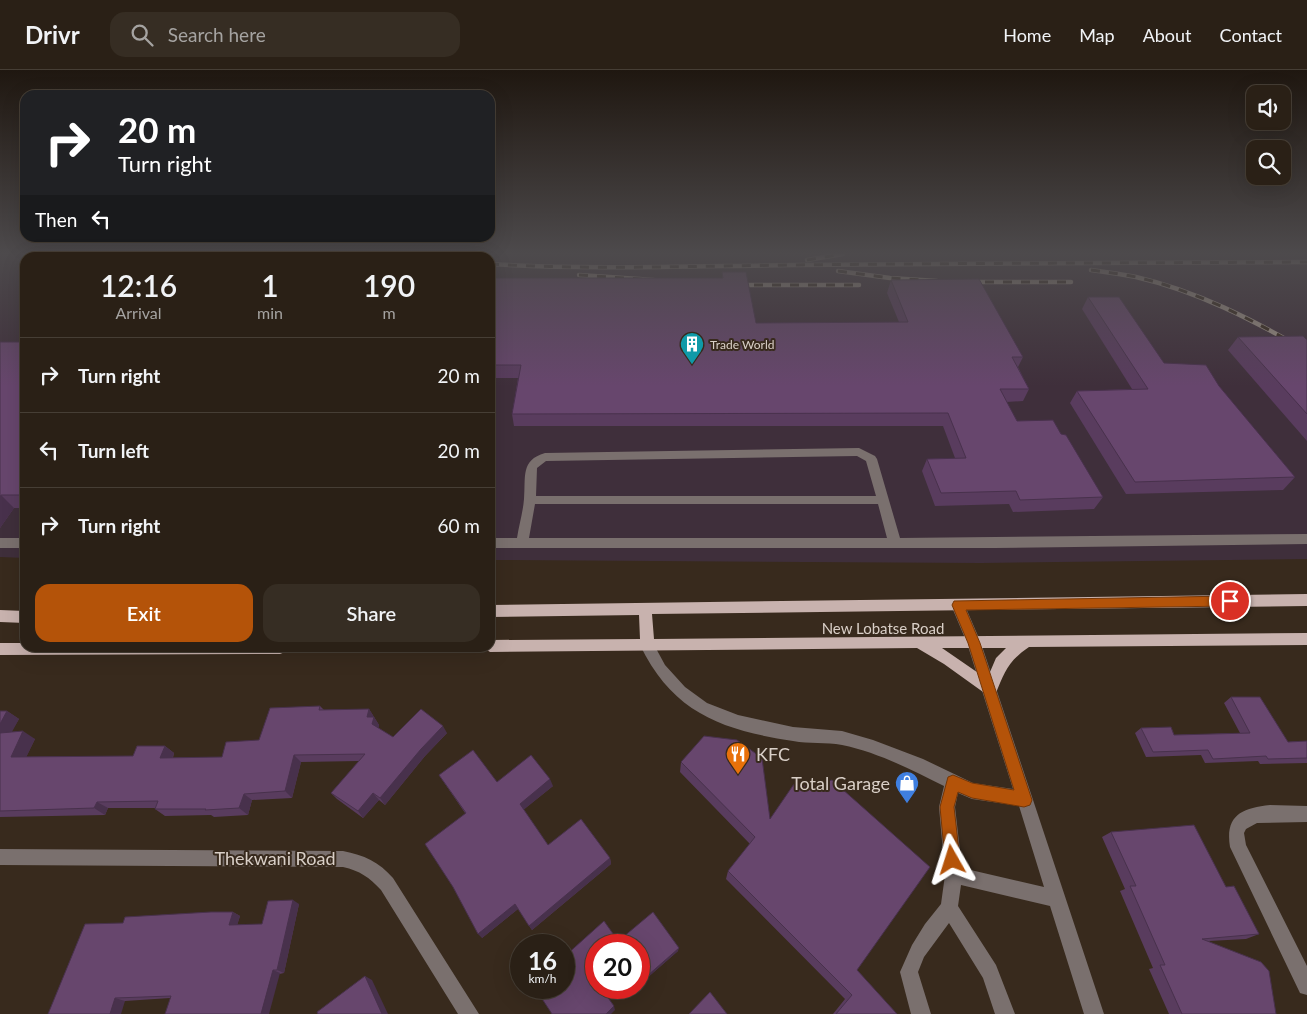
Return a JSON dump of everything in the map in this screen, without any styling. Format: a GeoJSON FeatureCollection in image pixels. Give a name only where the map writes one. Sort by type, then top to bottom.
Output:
{"type":"FeatureCollection","features":[{"type":"Feature","properties":{"kind":"main road"},"geometry":{"type":"LineString","coordinates":[[495,611],[1307,600]]}},
{"type":"Feature","properties":{"kind":"main road"},"geometry":{"type":"LineString","coordinates":[[645,609],[647,645]]}},
{"type":"Feature","properties":{"kind":"main road"},"geometry":{"type":"LineString","coordinates":[[0,616],[20,616]]}},
{"type":"Feature","properties":{"kind":"main road","name":"New Lobatse Road"},"geometry":{"type":"LineString","coordinates":[[495,646],[918,644],[1307,639]]}},
{"type":"Feature","properties":{"kind":"main road"},"geometry":{"type":"LineString","coordinates":[[918,644],[934,650],[966,670],[990,690],[998,666],[1007,653],[1024,643]]}},
{"type":"Feature","properties":{"kind":"main road"},"geometry":{"type":"LineString","coordinates":[[0,649],[20,649]]}},
{"type":"Feature","properties":{"kind":"street"},"geometry":{"type":"LineString","coordinates":[[522,543],[530,500],[532,465],[536,460],[546,457],[859,452],[871,459],[895,543]]}},
{"type":"Feature","properties":{"kind":"street"},"geometry":{"type":"LineString","coordinates":[[530,500],[884,500]]}},
{"type":"Feature","properties":{"kind":"street"},"geometry":{"type":"LineString","coordinates":[[495,543],[895,543],[1307,538]]}},
{"type":"Feature","properties":{"kind":"street"},"geometry":{"type":"LineString","coordinates":[[0,543],[20,543]]}},
{"type":"Feature","properties":{"kind":"street"},"geometry":{"type":"LineString","coordinates":[[958,605],[974,643],[990,690],[1055,898],[1094,1014]]}},
{"type":"Feature","properties":{"kind":"street"},"geometry":{"type":"LineString","coordinates":[[647,645],[660,668],[680,692],[702,708],[738,722],[793,734],[842,738],[873,746],[923,767],[972,791],[1024,800]]}},
{"type":"Feature","properties":{"kind":"street"},"geometry":{"type":"LineString","coordinates":[[921,1014],[909,972],[927,937],[949,908],[954,875],[947,807],[953,782]]}},
{"type":"Feature","properties":{"kind":"street"},"geometry":{"type":"LineString","coordinates":[[1307,814],[1253,815],[1243,819],[1236,825],[1234,835],[1238,847],[1307,986]]}},
{"type":"Feature","properties":{"kind":"street","name":"Thekwani Road"},"geometry":{"type":"LineString","coordinates":[[0,857],[343,859],[360,862],[374,869],[387,884],[469,1014]]}},
{"type":"Feature","properties":{"kind":"street"},"geometry":{"type":"LineString","coordinates":[[954,875],[1055,898]]}},
{"type":"Feature","properties":{"kind":"street"},"geometry":{"type":"LineString","coordinates":[[949,908],[982,956],[1001,994],[1005,1014]]}},
{"type":"Feature","properties":{"kind":"shaded area"},"geometry":{"type":"Polygon","coordinates":[[[0,298],[20,298],[20,558],[0,557],[0,298]]]}},
{"type":"Feature","properties":{"kind":"shaded area"},"geometry":{"type":"Polygon","coordinates":[[[495,298],[1307,298],[1307,559],[981,563],[495,560],[495,298]]]}},
{"type":"Feature","properties":{"kind":"building"},"geometry":{"type":"Polygon","coordinates":[[[495,298],[751,298],[756,323],[908,322],[898,298],[990,298],[1023,357],[1012,357],[1029,389],[1000,389],[1017,421],[1053,420],[1061,434],[1066,435],[1103,497],[1020,500],[1016,491],[941,493],[927,459],[966,458],[948,413],[512,414],[521,365],[495,365],[495,298]]]}},
{"type":"Feature","properties":{"kind":"building"},"geometry":{"type":"Polygon","coordinates":[[[1089,298],[1120,298],[1164,363],[1206,365],[1219,386],[1295,477],[1135,482],[1077,391],[1148,389],[1089,298]]]}},
{"type":"Feature","properties":{"kind":"building"},"geometry":{"type":"Polygon","coordinates":[[[1303,336],[1307,340],[1307,414],[1238,337],[1303,336]]]}},
{"type":"Feature","properties":{"kind":"building"},"geometry":{"type":"Polygon","coordinates":[[[0,342],[20,342],[20,495],[1,495],[0,497],[0,342]]]}},
{"type":"Feature","properties":{"kind":"building"},"geometry":{"type":"Polygon","coordinates":[[[1231,697],[1260,697],[1288,742],[1307,741],[1307,758],[1268,759],[1266,756],[1213,759],[1208,750],[1153,752],[1141,728],[1171,727],[1174,735],[1250,733],[1231,697]]]}},
{"type":"Feature","properties":{"kind":"building"},"geometry":{"type":"Polygon","coordinates":[[[320,706],[319,710],[369,709],[367,717],[374,717],[372,724],[393,737],[421,709],[443,726],[380,798],[373,793],[358,811],[331,793],[365,754],[294,755],[285,791],[244,794],[239,808],[205,810],[155,809],[158,801],[97,802],[94,808],[0,811],[0,733],[23,731],[11,757],[133,756],[137,746],[165,746],[160,758],[222,757],[226,742],[259,740],[270,708],[320,706]]]}},
{"type":"Feature","properties":{"kind":"building"},"geometry":{"type":"Polygon","coordinates":[[[0,711],[7,711],[0,724],[0,711]]]}},
{"type":"Feature","properties":{"kind":"building"},"geometry":{"type":"Polygon","coordinates":[[[704,736],[737,740],[762,758],[770,819],[794,784],[810,787],[832,780],[930,867],[857,970],[897,1014],[836,1014],[852,995],[728,871],[755,837],[681,762],[704,736]]]}},
{"type":"Feature","properties":{"kind":"building"},"geometry":{"type":"Polygon","coordinates":[[[473,750],[497,782],[531,755],[550,779],[520,804],[548,845],[581,819],[610,858],[529,926],[515,904],[478,934],[453,887],[425,844],[466,813],[439,775],[473,750]]]}},
{"type":"Feature","properties":{"kind":"building"},"geometry":{"type":"Polygon","coordinates":[[[1194,825],[1226,887],[1234,886],[1259,934],[1202,939],[1261,962],[1269,971],[1276,1014],[1182,1014],[1160,965],[1165,965],[1130,886],[1136,886],[1111,832],[1194,825]]]}},
{"type":"Feature","properties":{"kind":"building"},"geometry":{"type":"Polygon","coordinates":[[[293,900],[277,970],[273,970],[261,1014],[165,1014],[171,996],[115,998],[110,1014],[48,1014],[85,924],[123,923],[125,917],[233,912],[229,925],[262,924],[268,901],[293,900]]]}},
{"type":"Feature","properties":{"kind":"building"},"geometry":{"type":"Polygon","coordinates":[[[653,912],[679,948],[650,973],[650,934],[627,934],[653,912]]]}},
{"type":"Feature","properties":{"kind":"building"},"geometry":{"type":"Polygon","coordinates":[[[604,921],[613,934],[590,934],[604,921]]]}},
{"type":"Feature","properties":{"kind":"building"},"geometry":{"type":"Polygon","coordinates":[[[585,938],[585,999],[609,999],[614,1006],[606,1014],[552,1014],[542,999],[575,999],[575,947],[585,938]]]}},
{"type":"Feature","properties":{"kind":"building"},"geometry":{"type":"Polygon","coordinates":[[[365,976],[382,1014],[318,1014],[317,1012],[365,976]]]}},
{"type":"Feature","properties":{"kind":"building"},"geometry":{"type":"Polygon","coordinates":[[[710,992],[727,1014],[689,1014],[710,992]]]}},
{"type":"Feature","properties":{"kind":"railway"},"geometry":{"type":"LineString","coordinates":[[1203,298],[1266,328],[1307,351]]}},
{"type":"Feature","properties":{"kind":"place","name":"Trade World"},"geometry":{"type":"Point","coordinates":[692,365]}},
{"type":"Feature","properties":{"kind":"place","name":"KFC"},"geometry":{"type":"Point","coordinates":[738,775]}},
{"type":"Feature","properties":{"kind":"place","name":"Total Garage"},"geometry":{"type":"Point","coordinates":[907,804]}},
{"type":"Feature","properties":{"kind":"route"},"geometry":{"type":"LineString","coordinates":[[952,860],[947,807],[953,782],[972,791],[1024,800],[996,708],[974,643],[958,605],[1230,601]]}}]}
